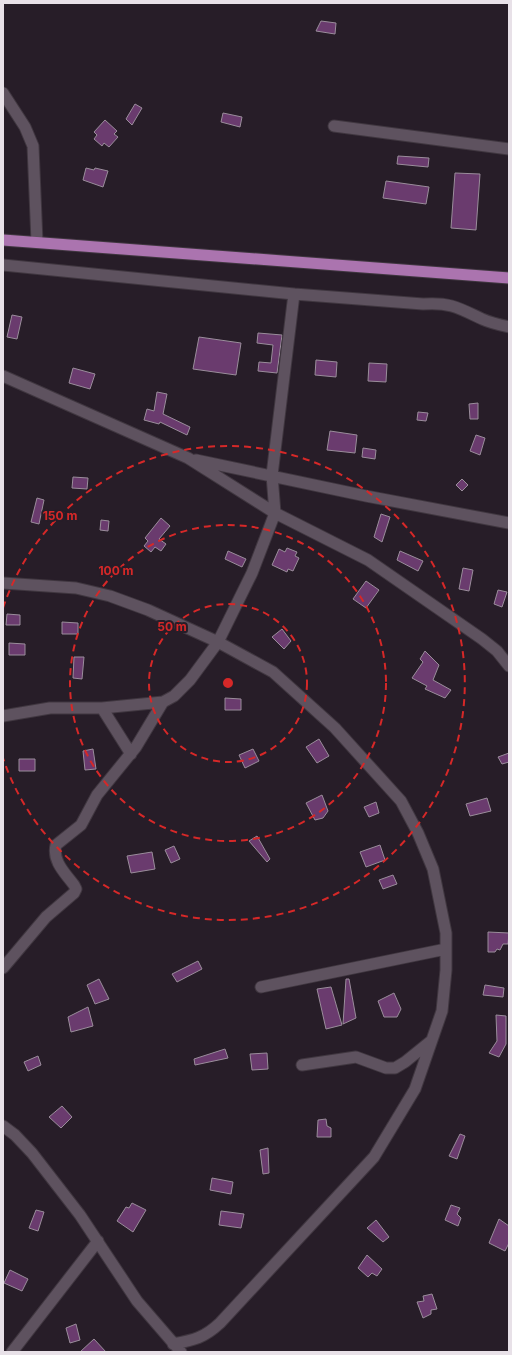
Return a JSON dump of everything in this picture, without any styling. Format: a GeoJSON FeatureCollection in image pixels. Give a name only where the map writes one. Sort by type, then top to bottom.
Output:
{"type":"FeatureCollection","features":[{"type":"Feature","properties":{"kind":"main road"},"geometry":{"type":"LineString","coordinates":[[3,240],[509,278]]}},
{"type":"Feature","properties":{"kind":"street"},"geometry":{"type":"LineString","coordinates":[[3,93],[25,127],[33,146],[37,242]]}},
{"type":"Feature","properties":{"kind":"street"},"geometry":{"type":"LineString","coordinates":[[334,126],[509,149]]}},
{"type":"Feature","properties":{"kind":"street"},"geometry":{"type":"LineString","coordinates":[[3,265],[294,294],[423,304],[439,303],[456,306],[484,320],[509,327]]}},
{"type":"Feature","properties":{"kind":"street"},"geometry":{"type":"LineString","coordinates":[[3,716],[50,708],[102,708],[163,702],[174,696],[190,680],[218,642],[252,573],[275,512],[272,476],[294,294]]}},
{"type":"Feature","properties":{"kind":"street"},"geometry":{"type":"LineString","coordinates":[[3,376],[188,458],[275,512],[368,560],[482,639],[497,651],[509,666]]}},
{"type":"Feature","properties":{"kind":"street"},"geometry":{"type":"LineString","coordinates":[[188,458],[509,523]]}},
{"type":"Feature","properties":{"kind":"street"},"geometry":{"type":"LineString","coordinates":[[3,583],[76,588],[110,596],[148,610],[218,642],[273,672],[335,728],[401,801],[418,833],[433,869],[446,933],[442,1011],[415,1089],[374,1157],[208,1334],[177,1348],[137,1301],[98,1241],[32,1153],[15,1135],[3,1126]]}},
{"type":"Feature","properties":{"kind":"street"},"geometry":{"type":"LineString","coordinates":[[3,968],[46,917],[74,893],[76,889],[74,885],[57,862],[55,850],[56,845],[80,825],[96,795],[131,754],[163,702]]}},
{"type":"Feature","properties":{"kind":"street"},"geometry":{"type":"LineString","coordinates":[[102,708],[131,754]]}},
{"type":"Feature","properties":{"kind":"street"},"geometry":{"type":"LineString","coordinates":[[261,987],[446,949]]}},
{"type":"Feature","properties":{"kind":"street"},"geometry":{"type":"LineString","coordinates":[[302,1065],[356,1057],[386,1068],[395,1068],[405,1062],[432,1040]]}},
{"type":"Feature","properties":{"kind":"street"},"geometry":{"type":"LineString","coordinates":[[12,1352],[98,1241]]}},
{"type":"Feature","properties":{"kind":"building"},"geometry":{"type":"Polygon","coordinates":[[[321,21],[336,23],[335,34],[316,31],[321,21]]]}},
{"type":"Feature","properties":{"kind":"building"},"geometry":{"type":"Polygon","coordinates":[[[135,104],[142,108],[132,125],[126,119],[135,104]]]}},
{"type":"Feature","properties":{"kind":"building"},"geometry":{"type":"Polygon","coordinates":[[[223,113],[242,117],[240,127],[221,122],[223,113]]]}},
{"type":"Feature","properties":{"kind":"building"},"geometry":{"type":"Polygon","coordinates":[[[105,120],[117,131],[114,134],[118,137],[109,147],[104,143],[102,146],[94,139],[97,135],[94,132],[105,120]]]}},
{"type":"Feature","properties":{"kind":"building"},"geometry":{"type":"Polygon","coordinates":[[[398,156],[429,158],[428,167],[397,164],[398,156]]]}},
{"type":"Feature","properties":{"kind":"building"},"geometry":{"type":"Polygon","coordinates":[[[86,168],[94,170],[95,168],[108,171],[103,187],[83,180],[86,168]]]}},
{"type":"Feature","properties":{"kind":"building"},"geometry":{"type":"Polygon","coordinates":[[[455,173],[480,174],[476,230],[451,228],[455,173]]]}},
{"type":"Feature","properties":{"kind":"building"},"geometry":{"type":"Polygon","coordinates":[[[386,181],[429,187],[426,204],[383,198],[386,181]]]}},
{"type":"Feature","properties":{"kind":"building"},"geometry":{"type":"Polygon","coordinates":[[[12,315],[22,317],[17,339],[7,337],[12,315]]]}},
{"type":"Feature","properties":{"kind":"building"},"geometry":{"type":"Polygon","coordinates":[[[258,333],[282,335],[277,373],[258,371],[259,362],[271,363],[273,345],[257,343],[258,333]]]}},
{"type":"Feature","properties":{"kind":"building"},"geometry":{"type":"Polygon","coordinates":[[[199,337],[241,343],[236,375],[193,369],[199,337]]]}},
{"type":"Feature","properties":{"kind":"building"},"geometry":{"type":"Polygon","coordinates":[[[316,360],[337,362],[336,377],[315,375],[316,360]]]}},
{"type":"Feature","properties":{"kind":"building"},"geometry":{"type":"Polygon","coordinates":[[[369,363],[387,364],[386,382],[368,381],[369,363]]]}},
{"type":"Feature","properties":{"kind":"building"},"geometry":{"type":"Polygon","coordinates":[[[73,368],[95,374],[90,389],[69,383],[73,368]]]}},
{"type":"Feature","properties":{"kind":"building"},"geometry":{"type":"Polygon","coordinates":[[[157,392],[167,394],[163,414],[190,427],[187,435],[160,422],[159,424],[144,420],[147,409],[154,411],[157,392]]]}},
{"type":"Feature","properties":{"kind":"building"},"geometry":{"type":"Polygon","coordinates":[[[478,403],[478,419],[470,419],[469,404],[478,403]]]}},
{"type":"Feature","properties":{"kind":"building"},"geometry":{"type":"Polygon","coordinates":[[[418,412],[428,413],[426,421],[417,420],[418,412]]]}},
{"type":"Feature","properties":{"kind":"building"},"geometry":{"type":"Polygon","coordinates":[[[330,431],[357,435],[355,453],[327,450],[330,431]]]}},
{"type":"Feature","properties":{"kind":"building"},"geometry":{"type":"Polygon","coordinates":[[[476,435],[485,438],[480,455],[470,451],[476,435]]]}},
{"type":"Feature","properties":{"kind":"building"},"geometry":{"type":"Polygon","coordinates":[[[363,448],[376,450],[375,459],[362,457],[363,448]]]}},
{"type":"Feature","properties":{"kind":"building"},"geometry":{"type":"Polygon","coordinates":[[[73,477],[88,478],[87,489],[72,488],[73,477]]]}},
{"type":"Feature","properties":{"kind":"building"},"geometry":{"type":"Polygon","coordinates":[[[462,479],[468,485],[462,491],[456,485],[462,479]]]}},
{"type":"Feature","properties":{"kind":"building"},"geometry":{"type":"Polygon","coordinates":[[[37,498],[44,500],[39,524],[31,522],[37,498]]]}},
{"type":"Feature","properties":{"kind":"building"},"geometry":{"type":"Polygon","coordinates":[[[381,514],[390,517],[382,542],[374,537],[381,514]]]}},
{"type":"Feature","properties":{"kind":"building"},"geometry":{"type":"Polygon","coordinates":[[[161,518],[170,526],[159,539],[166,544],[161,551],[155,547],[151,552],[144,546],[148,541],[145,538],[161,518]]]}},
{"type":"Feature","properties":{"kind":"building"},"geometry":{"type":"Polygon","coordinates":[[[101,520],[109,521],[108,531],[100,530],[101,520]]]}},
{"type":"Feature","properties":{"kind":"building"},"geometry":{"type":"Polygon","coordinates":[[[287,548],[297,552],[295,556],[299,558],[293,571],[288,569],[287,572],[272,565],[279,549],[285,552],[287,548]]]}},
{"type":"Feature","properties":{"kind":"building"},"geometry":{"type":"Polygon","coordinates":[[[228,551],[246,559],[242,567],[225,559],[228,551]]]}},
{"type":"Feature","properties":{"kind":"building"},"geometry":{"type":"Polygon","coordinates":[[[400,551],[423,561],[418,571],[397,560],[400,551]]]}},
{"type":"Feature","properties":{"kind":"building"},"geometry":{"type":"Polygon","coordinates":[[[463,568],[473,570],[469,591],[459,589],[463,568]]]}},
{"type":"Feature","properties":{"kind":"building"},"geometry":{"type":"Polygon","coordinates":[[[366,581],[379,590],[366,608],[353,599],[366,581]]]}},
{"type":"Feature","properties":{"kind":"building"},"geometry":{"type":"Polygon","coordinates":[[[498,590],[507,592],[502,607],[494,604],[498,590]]]}},
{"type":"Feature","properties":{"kind":"building"},"geometry":{"type":"Polygon","coordinates":[[[7,614],[20,615],[20,625],[6,625],[7,614]]]}},
{"type":"Feature","properties":{"kind":"building"},"geometry":{"type":"Polygon","coordinates":[[[62,622],[78,623],[78,634],[62,634],[62,622]]]}},
{"type":"Feature","properties":{"kind":"building"},"geometry":{"type":"Polygon","coordinates":[[[282,629],[291,641],[284,649],[272,637],[282,629]]]}},
{"type":"Feature","properties":{"kind":"building"},"geometry":{"type":"Polygon","coordinates":[[[9,643],[25,644],[25,655],[9,655],[9,643]]]}},
{"type":"Feature","properties":{"kind":"building"},"geometry":{"type":"Polygon","coordinates":[[[425,651],[439,665],[433,680],[451,690],[445,698],[425,689],[427,686],[412,678],[423,662],[420,659],[425,651]]]}},
{"type":"Feature","properties":{"kind":"building"},"geometry":{"type":"Polygon","coordinates":[[[74,657],[84,657],[82,679],[73,678],[74,657]]]}},
{"type":"Feature","properties":{"kind":"building"},"geometry":{"type":"Polygon","coordinates":[[[225,698],[241,699],[241,710],[225,710],[225,698]]]}},
{"type":"Feature","properties":{"kind":"building"},"geometry":{"type":"Polygon","coordinates":[[[319,739],[329,756],[317,763],[306,747],[319,739]]]}},
{"type":"Feature","properties":{"kind":"building"},"geometry":{"type":"Polygon","coordinates":[[[93,749],[96,769],[85,770],[83,751],[93,749]]]}},
{"type":"Feature","properties":{"kind":"building"},"geometry":{"type":"Polygon","coordinates":[[[253,749],[259,761],[245,768],[239,755],[253,749]]]}},
{"type":"Feature","properties":{"kind":"building"},"geometry":{"type":"Polygon","coordinates":[[[509,753],[509,762],[502,764],[498,757],[509,753]]]}},
{"type":"Feature","properties":{"kind":"building"},"geometry":{"type":"Polygon","coordinates":[[[19,759],[35,759],[35,771],[19,771],[19,759]]]}},
{"type":"Feature","properties":{"kind":"building"},"geometry":{"type":"Polygon","coordinates":[[[322,795],[328,811],[323,818],[315,820],[306,803],[322,795]]]}},
{"type":"Feature","properties":{"kind":"building"},"geometry":{"type":"Polygon","coordinates":[[[487,798],[491,811],[470,816],[466,804],[487,798]]]}},
{"type":"Feature","properties":{"kind":"building"},"geometry":{"type":"Polygon","coordinates":[[[376,802],[379,813],[369,817],[364,807],[376,802]]]}},
{"type":"Feature","properties":{"kind":"building"},"geometry":{"type":"Polygon","coordinates":[[[257,836],[270,859],[267,862],[249,841],[257,836]]]}},
{"type":"Feature","properties":{"kind":"building"},"geometry":{"type":"Polygon","coordinates":[[[380,845],[385,860],[366,867],[360,852],[380,845]]]}},
{"type":"Feature","properties":{"kind":"building"},"geometry":{"type":"Polygon","coordinates":[[[174,846],[180,859],[171,863],[165,850],[174,846]]]}},
{"type":"Feature","properties":{"kind":"building"},"geometry":{"type":"Polygon","coordinates":[[[152,852],[155,869],[131,873],[127,856],[152,852]]]}},
{"type":"Feature","properties":{"kind":"building"},"geometry":{"type":"Polygon","coordinates":[[[393,875],[397,884],[383,889],[379,880],[393,875]]]}},
{"type":"Feature","properties":{"kind":"building"},"geometry":{"type":"Polygon","coordinates":[[[488,932],[509,933],[508,944],[503,944],[500,950],[497,949],[495,952],[488,952],[488,932]]]}},
{"type":"Feature","properties":{"kind":"building"},"geometry":{"type":"Polygon","coordinates":[[[198,961],[202,969],[177,982],[172,974],[198,961]]]}},
{"type":"Feature","properties":{"kind":"building"},"geometry":{"type":"Polygon","coordinates":[[[99,979],[109,999],[95,1004],[87,985],[99,979]]]}},
{"type":"Feature","properties":{"kind":"building"},"geometry":{"type":"Polygon","coordinates":[[[346,979],[349,979],[356,1018],[343,1024],[346,979]]]}},
{"type":"Feature","properties":{"kind":"building"},"geometry":{"type":"Polygon","coordinates":[[[485,985],[504,988],[503,997],[483,995],[485,985]]]}},
{"type":"Feature","properties":{"kind":"building"},"geometry":{"type":"Polygon","coordinates":[[[331,987],[342,1025],[326,1029],[317,989],[331,987]]]}},
{"type":"Feature","properties":{"kind":"building"},"geometry":{"type":"Polygon","coordinates":[[[394,993],[401,1009],[397,1017],[384,1017],[378,1001],[394,993]]]}},
{"type":"Feature","properties":{"kind":"building"},"geometry":{"type":"Polygon","coordinates":[[[88,1007],[93,1026],[71,1032],[68,1017],[88,1007]]]}},
{"type":"Feature","properties":{"kind":"building"},"geometry":{"type":"Polygon","coordinates":[[[496,1015],[506,1016],[506,1044],[499,1057],[489,1053],[497,1041],[496,1015]]]}},
{"type":"Feature","properties":{"kind":"building"},"geometry":{"type":"Polygon","coordinates":[[[225,1049],[228,1058],[195,1065],[194,1059],[225,1049]]]}},
{"type":"Feature","properties":{"kind":"building"},"geometry":{"type":"Polygon","coordinates":[[[267,1053],[268,1069],[252,1070],[250,1054],[267,1053]]]}},
{"type":"Feature","properties":{"kind":"building"},"geometry":{"type":"Polygon","coordinates":[[[38,1056],[41,1065],[28,1071],[24,1062],[38,1056]]]}},
{"type":"Feature","properties":{"kind":"building"},"geometry":{"type":"Polygon","coordinates":[[[62,1106],[72,1117],[61,1128],[49,1117],[62,1106]]]}},
{"type":"Feature","properties":{"kind":"building"},"geometry":{"type":"Polygon","coordinates":[[[326,1119],[327,1126],[331,1128],[331,1137],[317,1137],[318,1120],[326,1119]]]}},
{"type":"Feature","properties":{"kind":"building"},"geometry":{"type":"Polygon","coordinates":[[[460,1134],[465,1136],[457,1159],[449,1156],[460,1134]]]}},
{"type":"Feature","properties":{"kind":"building"},"geometry":{"type":"Polygon","coordinates":[[[268,1148],[269,1173],[263,1174],[260,1150],[268,1148]]]}},
{"type":"Feature","properties":{"kind":"building"},"geometry":{"type":"Polygon","coordinates":[[[212,1178],[233,1182],[231,1194],[210,1190],[212,1178]]]}},
{"type":"Feature","properties":{"kind":"building"},"geometry":{"type":"Polygon","coordinates":[[[132,1203],[146,1210],[133,1232],[117,1221],[126,1207],[129,1208],[132,1203]]]}},
{"type":"Feature","properties":{"kind":"building"},"geometry":{"type":"Polygon","coordinates":[[[451,1205],[460,1208],[457,1214],[461,1218],[458,1226],[445,1220],[451,1205]]]}},
{"type":"Feature","properties":{"kind":"building"},"geometry":{"type":"Polygon","coordinates":[[[36,1210],[44,1212],[38,1231],[29,1228],[36,1210]]]}},
{"type":"Feature","properties":{"kind":"building"},"geometry":{"type":"Polygon","coordinates":[[[221,1211],[244,1214],[241,1228],[219,1225],[221,1211]]]}},
{"type":"Feature","properties":{"kind":"building"},"geometry":{"type":"Polygon","coordinates":[[[499,1219],[509,1226],[509,1243],[505,1251],[489,1243],[499,1219]]]}},
{"type":"Feature","properties":{"kind":"building"},"geometry":{"type":"Polygon","coordinates":[[[376,1220],[389,1237],[383,1242],[367,1228],[376,1220]]]}},
{"type":"Feature","properties":{"kind":"building"},"geometry":{"type":"Polygon","coordinates":[[[367,1255],[382,1269],[377,1276],[372,1273],[368,1277],[358,1268],[367,1255]]]}},
{"type":"Feature","properties":{"kind":"building"},"geometry":{"type":"Polygon","coordinates":[[[10,1270],[28,1279],[22,1291],[4,1283],[10,1270]]]}},
{"type":"Feature","properties":{"kind":"building"},"geometry":{"type":"Polygon","coordinates":[[[432,1294],[437,1309],[431,1310],[431,1314],[423,1318],[417,1302],[424,1301],[423,1296],[432,1294]]]}},
{"type":"Feature","properties":{"kind":"building"},"geometry":{"type":"Polygon","coordinates":[[[76,1324],[80,1340],[70,1343],[66,1328],[76,1324]]]}},
{"type":"Feature","properties":{"kind":"building"},"geometry":{"type":"Polygon","coordinates":[[[94,1339],[106,1352],[80,1352],[94,1339]]]}}]}
